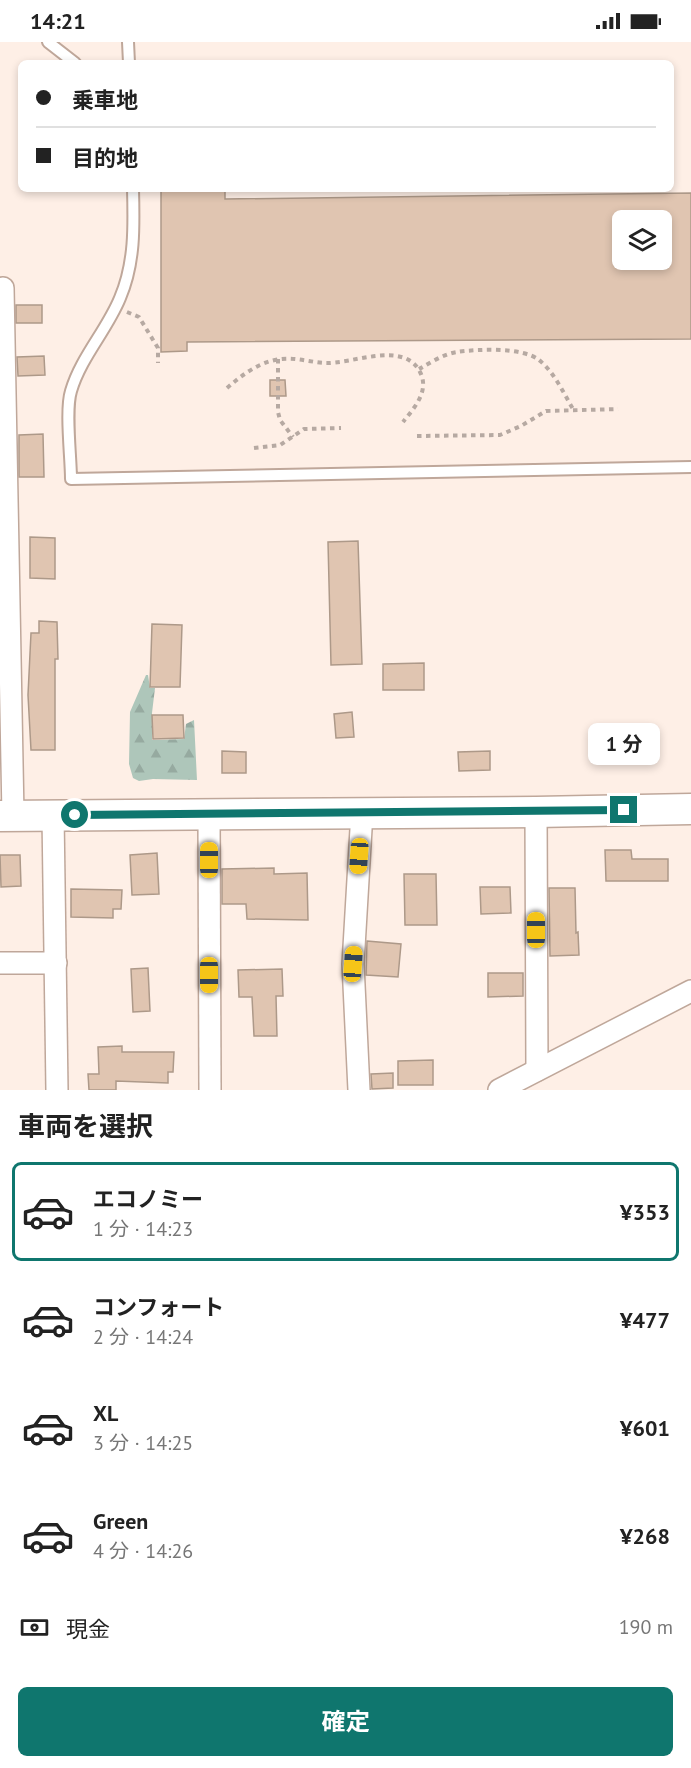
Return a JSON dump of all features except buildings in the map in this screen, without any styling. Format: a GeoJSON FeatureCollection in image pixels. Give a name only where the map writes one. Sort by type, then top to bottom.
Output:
{"type":"FeatureCollection","features":[{"type":"Feature","properties":{"kind":"street"},"geometry":{"type":"LineString","coordinates":[[3,288],[6,816],[691,809]]}},
{"type":"Feature","properties":{"kind":"street"},"geometry":{"type":"LineString","coordinates":[[359,1090],[353,964],[362,812]]}},
{"type":"Feature","properties":{"kind":"street"},"geometry":{"type":"LineString","coordinates":[[536,812],[537,1070]]}},
{"type":"Feature","properties":{"kind":"street"},"geometry":{"type":"LineString","coordinates":[[209,814],[210,1090]]}},
{"type":"Feature","properties":{"kind":"street"},"geometry":{"type":"LineString","coordinates":[[53,815],[57,1090]]}},
{"type":"Feature","properties":{"kind":"street"},"geometry":{"type":"LineString","coordinates":[[0,963],[56,963]]}},
{"type":"Feature","properties":{"kind":"street"},"geometry":{"type":"LineString","coordinates":[[510,1087],[537,1070],[691,991]]}},
{"type":"Feature","properties":{"kind":"lane"},"geometry":{"type":"LineString","coordinates":[[48,42],[71,60]]}},
{"type":"Feature","properties":{"kind":"lane"},"geometry":{"type":"LineString","coordinates":[[128,42],[129,60]]}},
{"type":"Feature","properties":{"kind":"lane"},"geometry":{"type":"LineString","coordinates":[[133,192],[132,260],[116,306],[77,375],[70,393],[71,479],[691,467]]}},
{"type":"Feature","properties":{"kind":"path"},"geometry":{"type":"LineString","coordinates":[[116,306],[139,317],[158,348],[158,363]]}},
{"type":"Feature","properties":{"kind":"path"},"geometry":{"type":"LineString","coordinates":[[418,369],[457,352],[526,352],[536,357],[551,373],[573,409]]}},
{"type":"Feature","properties":{"kind":"path"},"geometry":{"type":"LineString","coordinates":[[227,388],[258,366],[278,359],[293,358],[325,363],[370,357],[407,358],[422,376],[423,388],[420,398],[404,422]]}},
{"type":"Feature","properties":{"kind":"path"},"geometry":{"type":"LineString","coordinates":[[278,359],[278,412],[280,420],[293,437]]}},
{"type":"Feature","properties":{"kind":"path"},"geometry":{"type":"LineString","coordinates":[[417,436],[500,435],[546,411],[618,409]]}},
{"type":"Feature","properties":{"kind":"path"},"geometry":{"type":"LineString","coordinates":[[254,448],[272,448],[280,445],[304,429],[341,428]]}},
{"type":"Feature","properties":{"kind":"green space"},"geometry":{"type":"Polygon","coordinates":[[[148,675],[150,688],[155,688],[152,740],[184,739],[186,724],[194,720],[197,780],[139,781],[133,778],[129,764],[130,712],[148,675]]]}},
{"type":"Feature","properties":{"kind":"route"},"geometry":{"type":"LineString","coordinates":[[75,815],[624,810]]}}]}
